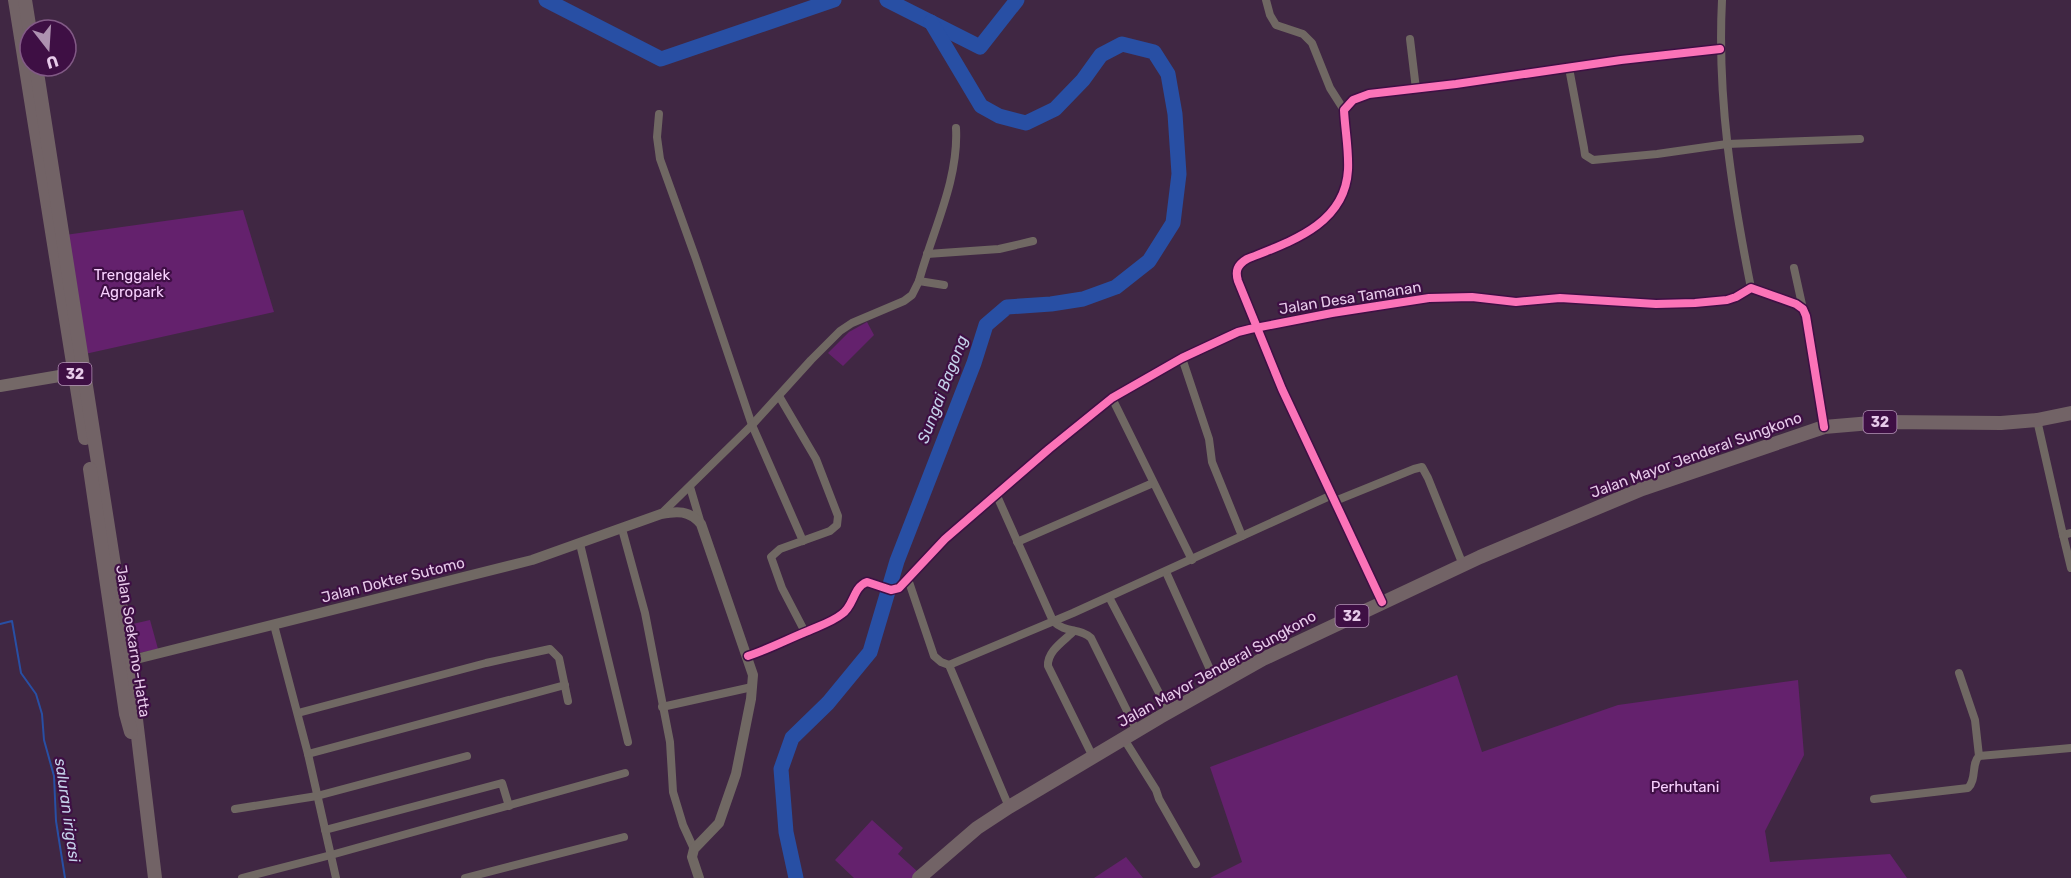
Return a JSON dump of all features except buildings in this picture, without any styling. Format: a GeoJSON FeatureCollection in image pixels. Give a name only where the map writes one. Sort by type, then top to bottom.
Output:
{"type":"FeatureCollection","features":[{"type":"Feature","properties":{"kind":"highway","name":"Jalan Soekarno-Hatta"},"geometry":{"type":"LineString","coordinates":[[15,0],[79,372],[138,747],[155,878]]}},
{"type":"Feature","properties":{"kind":"highway"},"geometry":{"type":"LineString","coordinates":[[25,0],[28,18]]}},
{"type":"Feature","properties":{"kind":"highway","name":"Jalan Soekarno-Hatta"},"geometry":{"type":"LineString","coordinates":[[38,78],[79,372]]}},
{"type":"Feature","properties":{"kind":"highway","name":"32"},"geometry":{"type":"LineString","coordinates":[[1824,427],[1883,422],[1968,423],[2037,420],[2071,413]]}},
{"type":"Feature","properties":{"kind":"highway","name":"Jalan Mayor Jenderal Sungkono"},"geometry":{"type":"LineString","coordinates":[[918,878],[978,828],[1009,807],[1263,659],[1463,565],[1642,489],[1824,427]]}},
{"type":"Feature","properties":{"kind":"main road"},"geometry":{"type":"LineString","coordinates":[[0,386],[79,372]]}},
{"type":"Feature","properties":{"kind":"street"},"geometry":{"type":"LineString","coordinates":[[1266,0],[1270,15],[1276,25],[1303,34],[1312,43],[1330,88],[1344,110],[1347,177],[1345,188],[1331,212],[1314,229],[1247,259],[1237,269],[1238,281],[1282,389],[1382,602]]}},
{"type":"Feature","properties":{"kind":"street"},"geometry":{"type":"LineString","coordinates":[[1722,0],[1720,49],[1727,144],[1735,209],[1751,288],[1796,304],[1803,309]]}},
{"type":"Feature","properties":{"kind":"street"},"geometry":{"type":"LineString","coordinates":[[1410,39],[1416,89]]}},
{"type":"Feature","properties":{"kind":"street"},"geometry":{"type":"LineString","coordinates":[[1344,110],[1353,100],[1360,97],[1720,49]]}},
{"type":"Feature","properties":{"kind":"street"},"geometry":{"type":"LineString","coordinates":[[1569,68],[1584,148],[1589,159],[1597,161],[1727,144],[1860,139]]}},
{"type":"Feature","properties":{"kind":"street"},"geometry":{"type":"LineString","coordinates":[[659,114],[657,137],[660,159],[752,425],[803,541]]}},
{"type":"Feature","properties":{"kind":"street"},"geometry":{"type":"LineString","coordinates":[[661,514],[752,425],[840,331],[912,295],[919,281],[953,170],[957,147],[956,128]]}},
{"type":"Feature","properties":{"kind":"street"},"geometry":{"type":"LineString","coordinates":[[927,254],[999,249],[1033,241]]}},
{"type":"Feature","properties":{"kind":"street"},"geometry":{"type":"LineString","coordinates":[[1794,268],[1808,329],[1824,427]]}},
{"type":"Feature","properties":{"kind":"street"},"geometry":{"type":"LineString","coordinates":[[919,281],[944,285]]}},
{"type":"Feature","properties":{"kind":"street","name":"Jalan Desa Tamanan"},"geometry":{"type":"LineString","coordinates":[[748,656],[844,614],[853,602],[858,588],[867,582],[891,590],[899,588],[945,540],[1049,449],[1112,398],[1182,358],[1238,332],[1332,313],[1429,298],[1483,297],[1516,302],[1576,298],[1656,303],[1713,302],[1736,297],[1751,288]]}},
{"type":"Feature","properties":{"kind":"street"},"geometry":{"type":"LineString","coordinates":[[1182,358],[1209,439],[1212,462],[1242,536]]}},
{"type":"Feature","properties":{"kind":"street"},"geometry":{"type":"LineString","coordinates":[[779,396],[816,459],[838,516],[838,522],[834,528],[776,551],[772,555],[771,560],[782,588],[805,632]]}},
{"type":"Feature","properties":{"kind":"street"},"geometry":{"type":"LineString","coordinates":[[1112,398],[1192,560]]}},
{"type":"Feature","properties":{"kind":"street"},"geometry":{"type":"LineString","coordinates":[[2037,420],[2067,534],[2071,568]]}},
{"type":"Feature","properties":{"kind":"street"},"geometry":{"type":"LineString","coordinates":[[908,579],[934,656],[949,665],[1166,572],[1242,536],[1334,498],[1422,467],[1463,565]]}},
{"type":"Feature","properties":{"kind":"street"},"geometry":{"type":"LineString","coordinates":[[1017,542],[1153,483]]}},
{"type":"Feature","properties":{"kind":"street"},"geometry":{"type":"LineString","coordinates":[[690,487],[753,675],[751,699],[736,774],[719,823],[694,849],[692,856],[699,878]]}},
{"type":"Feature","properties":{"kind":"street"},"geometry":{"type":"LineString","coordinates":[[998,495],[1053,621],[1059,628],[1087,634],[1091,638],[1137,731]]}},
{"type":"Feature","properties":{"kind":"street"},"geometry":{"type":"LineString","coordinates":[[661,514],[678,511],[687,513],[701,524]]}},
{"type":"Feature","properties":{"kind":"street","name":"Jalan Dokter Sutomo"},"geometry":{"type":"LineString","coordinates":[[124,662],[532,560],[661,514]]}},
{"type":"Feature","properties":{"kind":"street"},"geometry":{"type":"LineString","coordinates":[[622,529],[645,613],[670,742],[673,792],[694,849]]}},
{"type":"Feature","properties":{"kind":"street"},"geometry":{"type":"LineString","coordinates":[[580,544],[628,742]]}},
{"type":"Feature","properties":{"kind":"street"},"geometry":{"type":"LineString","coordinates":[[1166,572],[1217,685]]}},
{"type":"Feature","properties":{"kind":"street"},"geometry":{"type":"LineString","coordinates":[[1109,597],[1169,712]]}},
{"type":"Feature","properties":{"kind":"street"},"geometry":{"type":"LineString","coordinates":[[274,625],[298,713],[336,878]]}},
{"type":"Feature","properties":{"kind":"street"},"geometry":{"type":"LineString","coordinates":[[1074,631],[1051,654],[1048,666],[1093,757]]}},
{"type":"Feature","properties":{"kind":"street"},"geometry":{"type":"LineString","coordinates":[[298,713],[550,649],[556,654],[568,701]]}},
{"type":"Feature","properties":{"kind":"street"},"geometry":{"type":"LineString","coordinates":[[949,665],[1009,807]]}},
{"type":"Feature","properties":{"kind":"street"},"geometry":{"type":"LineString","coordinates":[[1959,673],[1975,720],[1979,756]]}},
{"type":"Feature","properties":{"kind":"street"},"geometry":{"type":"LineString","coordinates":[[308,754],[565,685]]}},
{"type":"Feature","properties":{"kind":"street"},"geometry":{"type":"LineString","coordinates":[[662,707],[752,687]]}},
{"type":"Feature","properties":{"kind":"street"},"geometry":{"type":"LineString","coordinates":[[1124,739],[1156,790],[1159,800],[1196,864]]}},
{"type":"Feature","properties":{"kind":"street"},"geometry":{"type":"LineString","coordinates":[[1874,799],[1968,788],[1972,782],[1975,760],[1979,756],[2071,748]]}},
{"type":"Feature","properties":{"kind":"street"},"geometry":{"type":"LineString","coordinates":[[235,809],[317,796],[467,756]]}},
{"type":"Feature","properties":{"kind":"street"},"geometry":{"type":"LineString","coordinates":[[242,878],[625,773]]}},
{"type":"Feature","properties":{"kind":"street"},"geometry":{"type":"LineString","coordinates":[[325,830],[502,783],[508,806]]}},
{"type":"Feature","properties":{"kind":"street"},"geometry":{"type":"LineString","coordinates":[[465,878],[624,837]]}},
{"type":"Feature","properties":{"kind":"green space","name":"Trenggalek Agropark"},"geometry":{"type":"Polygon","coordinates":[[[243,210],[274,312],[85,354],[65,235],[243,210]]]}},
{"type":"Feature","properties":{"kind":"green space"},"geometry":{"type":"Polygon","coordinates":[[[867,322],[874,335],[843,366],[828,353],[849,332],[867,322]]]}},
{"type":"Feature","properties":{"kind":"green space"},"geometry":{"type":"Polygon","coordinates":[[[150,620],[158,649],[129,655],[124,626],[150,620]]]}},
{"type":"Feature","properties":{"kind":"green space","name":"Perhutani"},"geometry":{"type":"Polygon","coordinates":[[[1457,675],[1482,752],[1618,705],[1798,680],[1804,755],[1765,831],[1770,862],[1890,854],[1907,878],[1210,878],[1242,862],[1210,767],[1457,675]]]}},
{"type":"Feature","properties":{"kind":"green space"},"geometry":{"type":"Polygon","coordinates":[[[872,820],[903,848],[898,854],[918,872],[912,878],[854,878],[835,860],[872,820]]]}},
{"type":"Feature","properties":{"kind":"green space"},"geometry":{"type":"Polygon","coordinates":[[[1126,857],[1143,878],[1094,878],[1126,857]]]}},
{"type":"Feature","properties":{"kind":"waterway"},"geometry":{"type":"LineString","coordinates":[[546,0],[661,59],[834,0]]}},
{"type":"Feature","properties":{"kind":"waterway"},"geometry":{"type":"LineString","coordinates":[[887,0],[980,47],[1017,0]]}},
{"type":"Feature","properties":{"kind":"waterway","name":"Sungai Bagong"},"geometry":{"type":"LineString","coordinates":[[796,878],[786,832],[781,769],[792,738],[828,703],[870,652],[897,561],[974,363],[986,325],[1007,307],[1083,299],[1116,287],[1149,261],[1173,223],[1179,174],[1175,114],[1168,74],[1154,52],[1122,44],[1101,55],[1083,80],[1055,109],[1026,123],[999,116],[981,106],[931,22]]}},
{"type":"Feature","properties":{"kind":"waterway","name":"saluran irigasi"},"geometry":{"type":"LineString","coordinates":[[0,624],[12,621],[21,673],[36,694],[42,714],[44,740],[54,776],[56,821],[65,878]]}},
{"type":"Feature","properties":{"kind":"cycle path"},"geometry":{"type":"LineString","coordinates":[[1382,602],[1282,389],[1238,281],[1239,266],[1247,259],[1280,246],[1312,229],[1337,205],[1345,189],[1348,170],[1344,110],[1353,100],[1369,94],[1720,49]]}},
{"type":"Feature","properties":{"kind":"cycle path"},"geometry":{"type":"LineString","coordinates":[[748,656],[838,617],[846,611],[862,584],[867,582],[891,590],[899,588],[945,539],[1112,398],[1182,358],[1238,332],[1250,329],[1429,298],[1472,297],[1516,302],[1560,298],[1656,304],[1695,303],[1727,300],[1751,288],[1796,304],[1803,309],[1824,427]]}}]}
